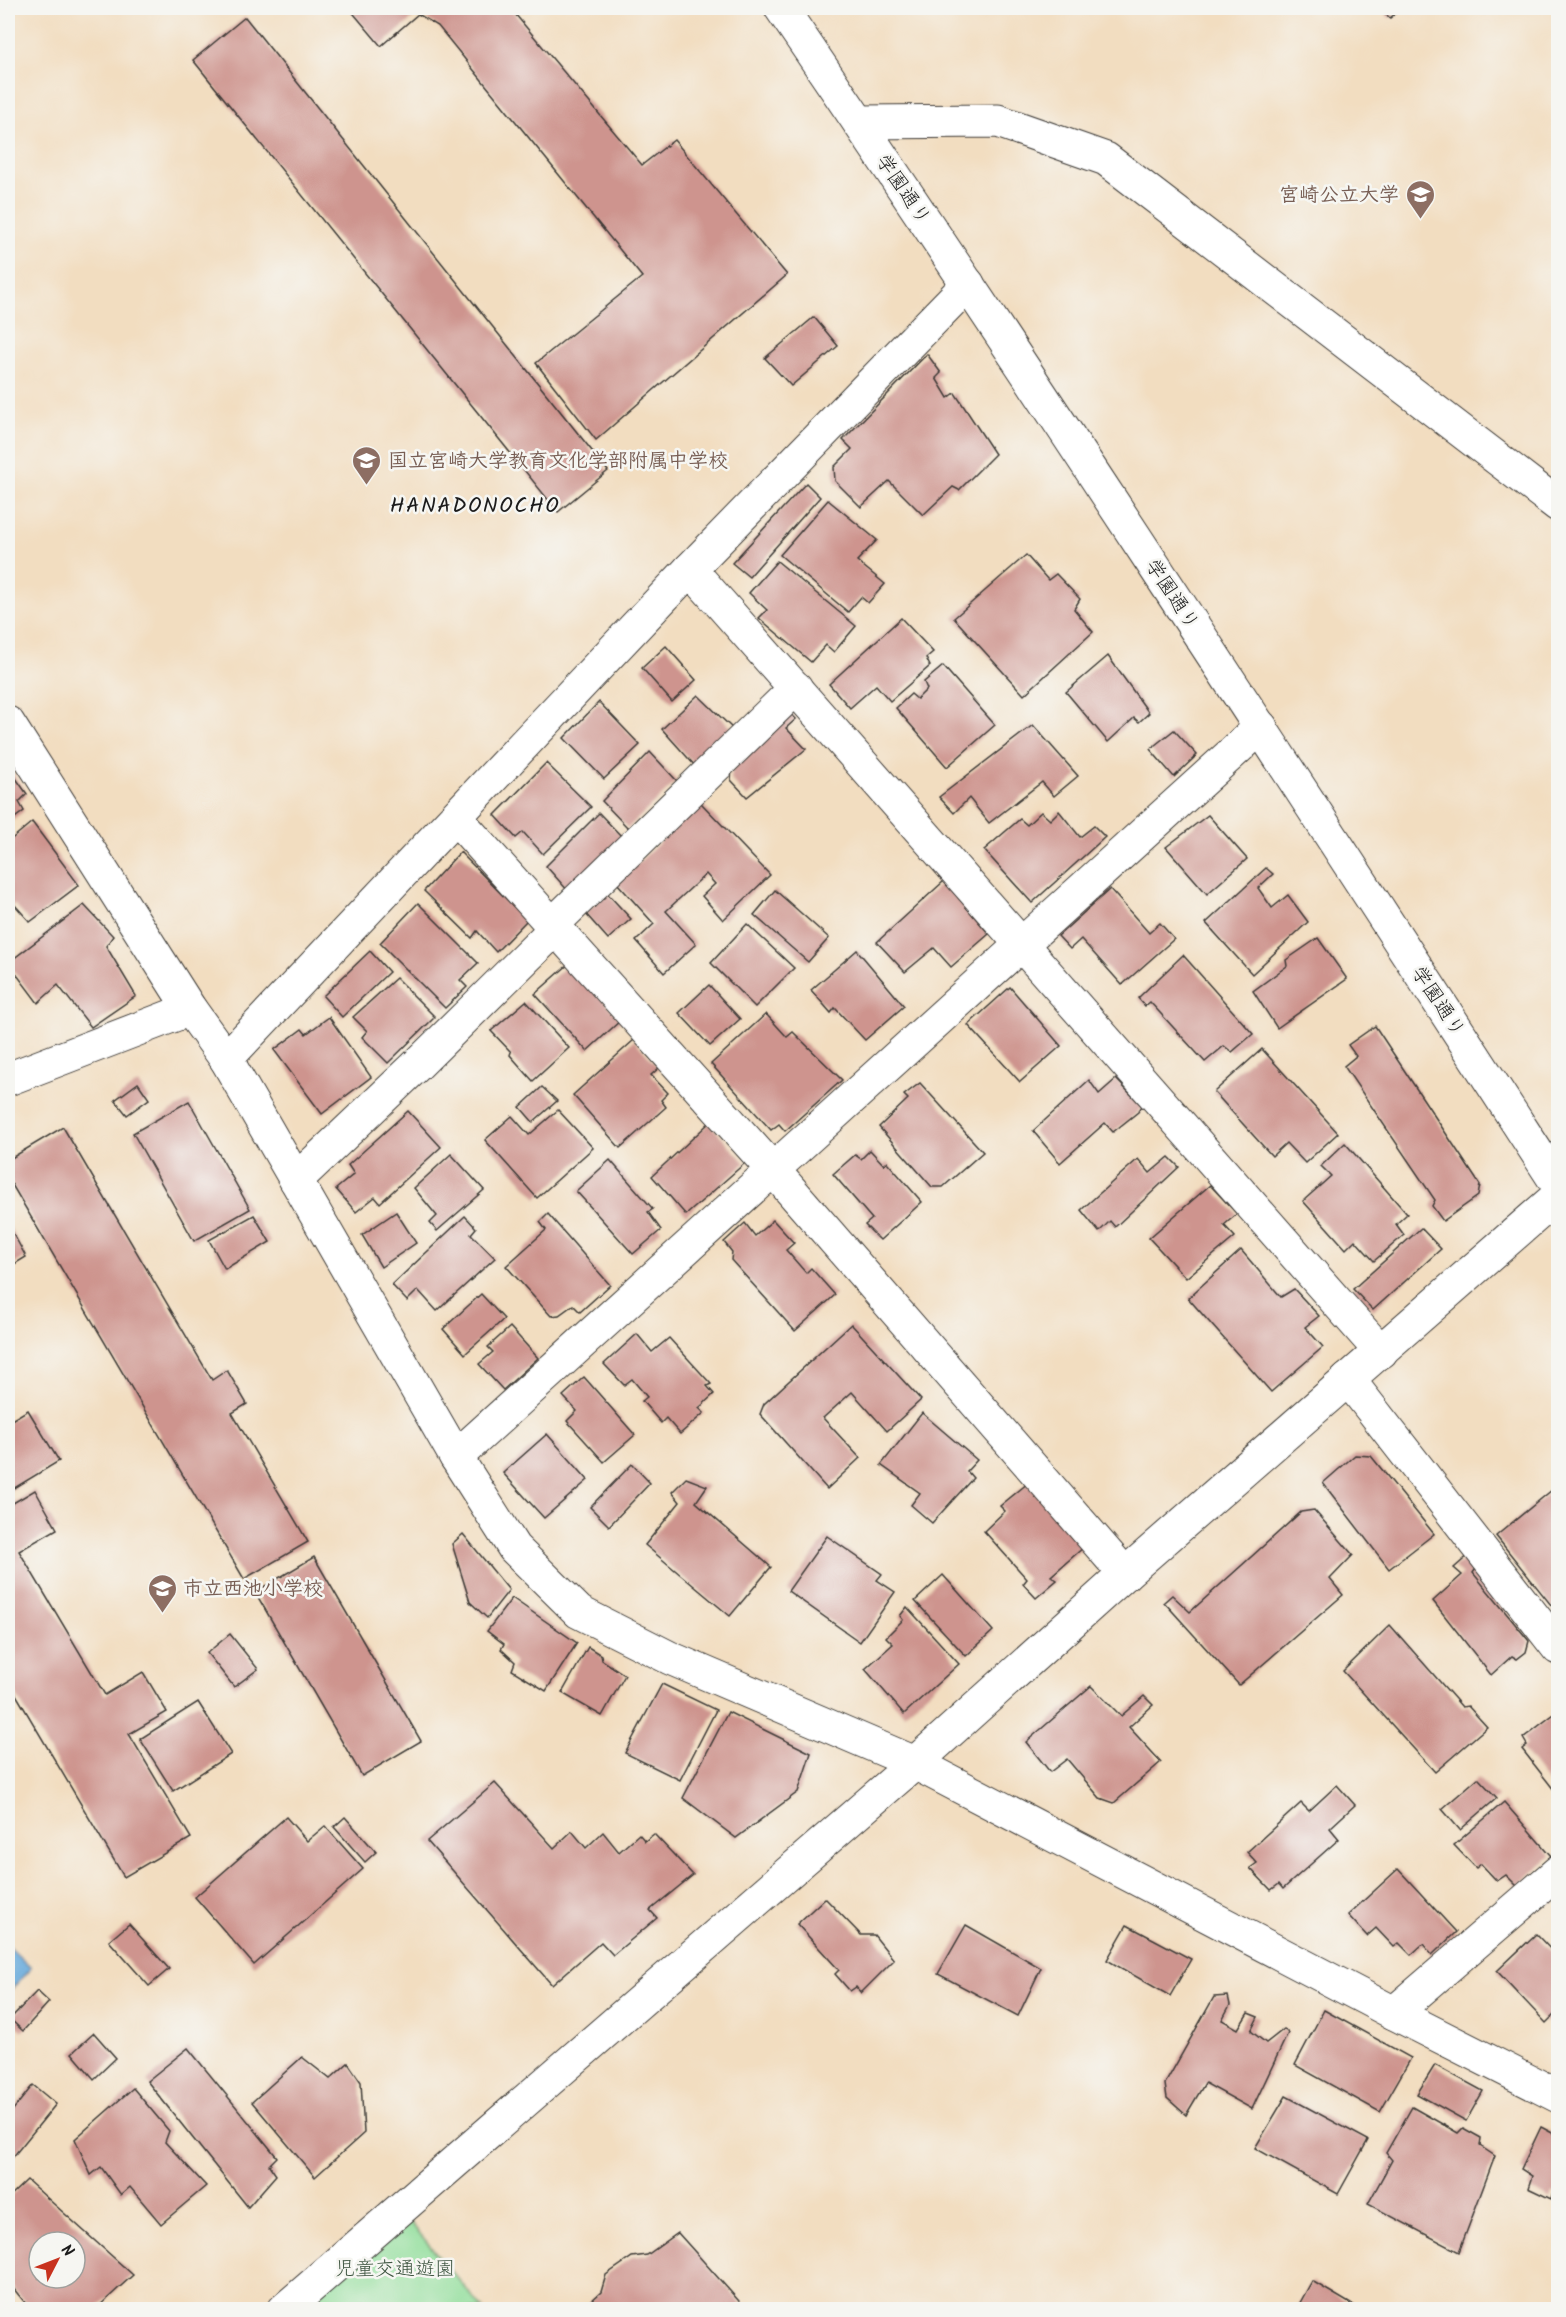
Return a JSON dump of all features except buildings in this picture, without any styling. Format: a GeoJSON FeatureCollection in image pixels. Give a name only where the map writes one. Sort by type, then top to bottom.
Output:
{"type":"FeatureCollection","features":[{"type":"Feature","properties":{"kind":"street","name":"学園通り"},"geometry":{"type":"LineString","coordinates":[[781,8],[968,284],[1261,727],[1558,1185]]}},
{"type":"Feature","properties":{"kind":"street"},"geometry":{"type":"LineString","coordinates":[[859,122],[998,121],[1106,159],[1558,505]]}},
{"type":"Feature","properties":{"kind":"street"},"geometry":{"type":"LineString","coordinates":[[226,1059],[690,569],[968,284]]}},
{"type":"Feature","properties":{"kind":"street"},"geometry":{"type":"LineString","coordinates":[[690,569],[1381,1352]]}},
{"type":"Feature","properties":{"kind":"street"},"geometry":{"type":"LineString","coordinates":[[296,1180],[415,1067],[553,927],[796,688]]}},
{"type":"Feature","properties":{"kind":"street"},"geometry":{"type":"LineString","coordinates":[[8,723],[190,1009],[226,1059],[456,1457],[514,1548],[579,1612],[670,1658],[915,1763],[1558,2096]]}},
{"type":"Feature","properties":{"kind":"street"},"geometry":{"type":"LineString","coordinates":[[456,1457],[1261,727]]}},
{"type":"Feature","properties":{"kind":"street"},"geometry":{"type":"LineString","coordinates":[[456,818],[774,1171],[1125,1575]]}},
{"type":"Feature","properties":{"kind":"street"},"geometry":{"type":"LineString","coordinates":[[8,1079],[190,1009]]}},
{"type":"Feature","properties":{"kind":"street"},"geometry":{"type":"LineString","coordinates":[[284,2310],[915,1763],[1125,1575],[1558,1196]]}},
{"type":"Feature","properties":{"kind":"street"},"geometry":{"type":"LineString","coordinates":[[1348,1379],[1558,1648]]}},
{"type":"Feature","properties":{"kind":"street"},"geometry":{"type":"LineString","coordinates":[[1394,2013],[1558,1872]]}},
{"type":"Feature","properties":{"kind":"green space","name":"児童交通遊園"},"geometry":{"type":"Polygon","coordinates":[[[400,2210],[483,2309],[284,2310],[400,2210]]]}},
{"type":"Feature","properties":{"kind":"water"},"geometry":{"type":"Polygon","coordinates":[[[8,1946],[31,1968],[8,1993],[8,1946]]]}},
{"type":"Feature","properties":{"kind":"place","name":"宮崎公立大学"},"geometry":{"type":"Point","coordinates":[1420,220]}},
{"type":"Feature","properties":{"kind":"place","name":"国立宮崎大学教育文化学部附属中学校"},"geometry":{"type":"Point","coordinates":[367,486]}},
{"type":"Feature","properties":{"kind":"place","name":"市立西池小学校"},"geometry":{"type":"Point","coordinates":[162,1614]}},
{"type":"Feature","properties":{"kind":"district","name":"HANADONOCHO"},"geometry":{"type":"Point","coordinates":[475,504]}}]}
